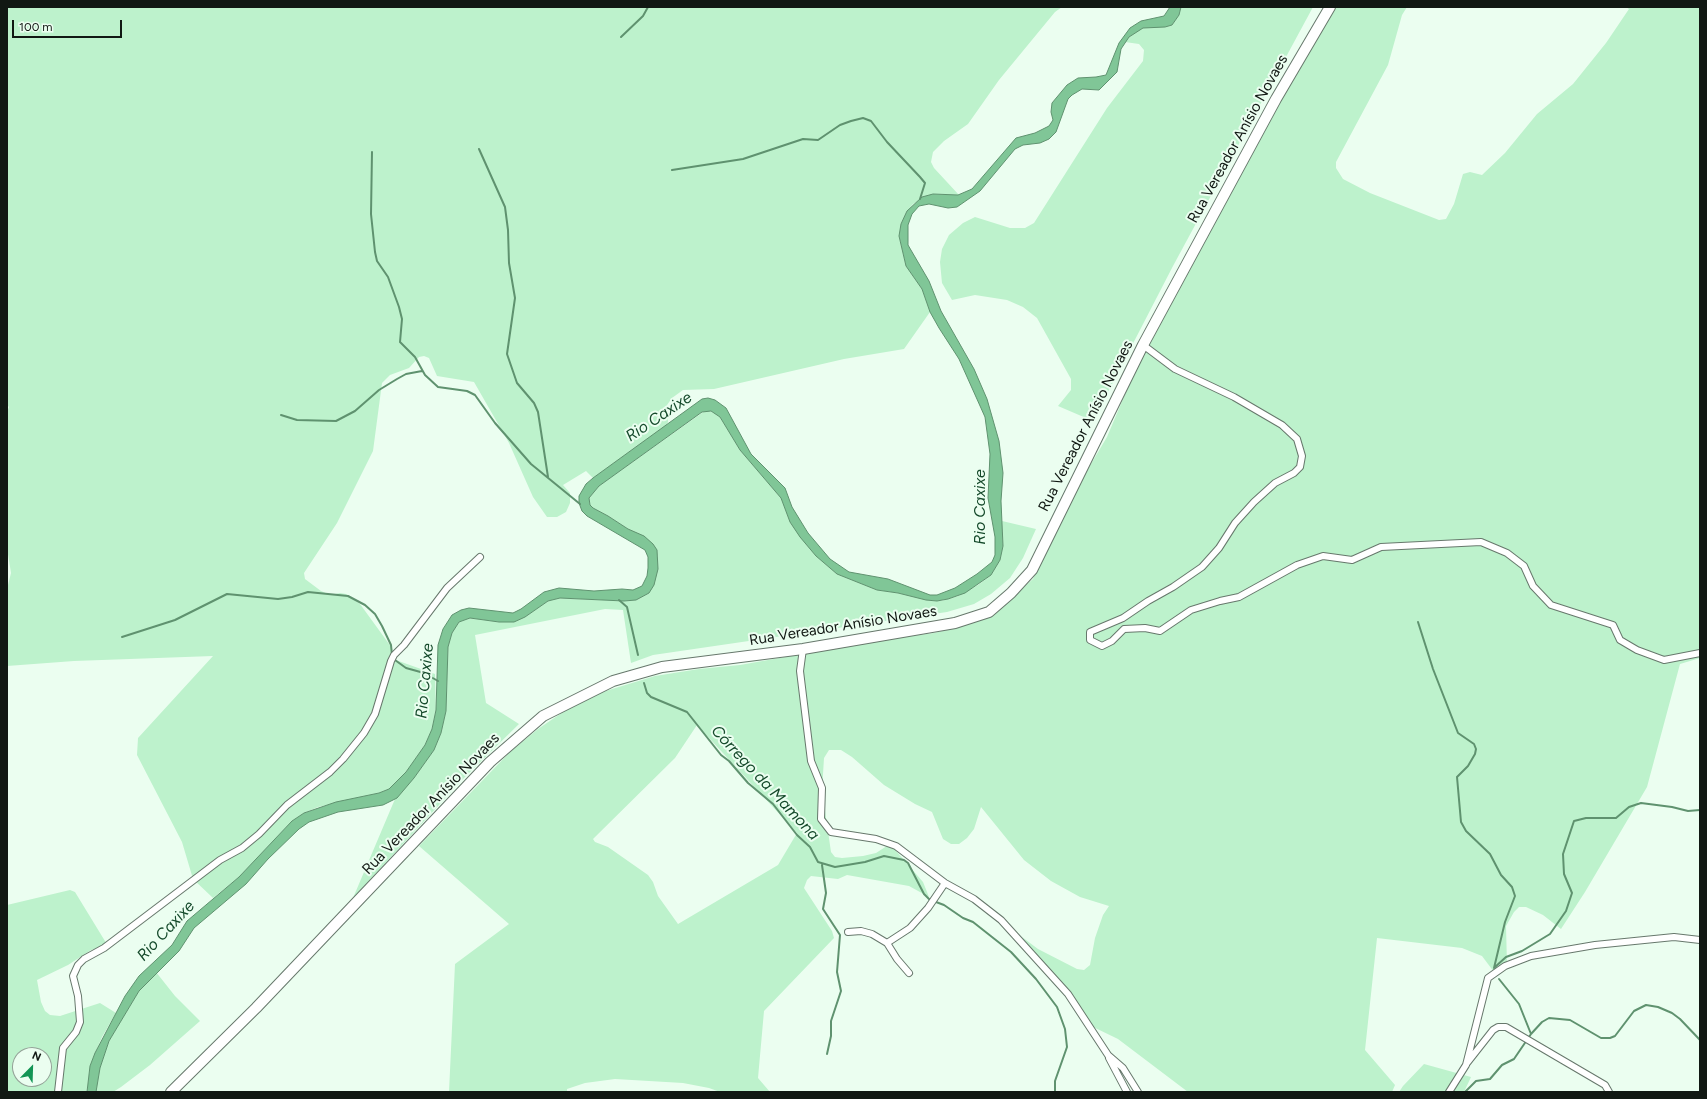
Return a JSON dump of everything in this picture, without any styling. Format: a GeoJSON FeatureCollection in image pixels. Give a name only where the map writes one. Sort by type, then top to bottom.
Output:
{"type":"FeatureCollection","features":[{"type":"Feature","properties":{"kind":"main road","name":"Rua Vereador Anísio Novaes"},"geometry":{"type":"LineString","coordinates":[[171,1092],[256,1008],[490,762],[542,716],[575,698],[614,681],[662,666],[803,649],[955,623],[989,612],[1011,593],[1032,570],[1144,345],[1276,100],[1330,7]]}},
{"type":"Feature","properties":{"kind":"street"},"geometry":{"type":"LineString","coordinates":[[1144,345],[1175,369],[1234,397],[1282,425],[1298,439],[1302,456],[1300,467],[1294,473],[1275,482],[1254,502],[1235,523],[1219,548],[1202,567],[1123,618],[1090,632],[1090,640],[1102,646],[1112,641],[1124,629],[1145,628],[1160,631],[1191,610],[1239,597],[1297,565],[1323,556],[1352,560],[1381,547],[1481,542],[1507,553],[1524,566],[1533,586],[1551,605],[1613,625],[1620,640],[1637,650],[1664,660],[1700,653]]}},
{"type":"Feature","properties":{"kind":"street"},"geometry":{"type":"LineString","coordinates":[[58,1092],[64,1048],[76,1032],[80,1022],[78,996],[73,976],[78,965],[84,959],[104,948],[220,860],[242,848],[259,834],[287,805],[339,764],[364,733],[375,714],[394,655],[404,645],[447,588],[480,557]]}},
{"type":"Feature","properties":{"kind":"street"},"geometry":{"type":"LineString","coordinates":[[803,649],[800,671],[806,726],[812,761],[822,788],[821,819],[831,832],[876,839],[896,846],[944,883],[974,899],[1001,920],[1068,994],[1108,1055],[1127,1092]]}},
{"type":"Feature","properties":{"kind":"street"},"geometry":{"type":"LineString","coordinates":[[887,943],[910,928],[928,908],[944,883]]}},
{"type":"Feature","properties":{"kind":"street"},"geometry":{"type":"LineString","coordinates":[[848,932],[861,931],[872,934],[887,943],[896,959],[909,973]]}},
{"type":"Feature","properties":{"kind":"street"},"geometry":{"type":"LineString","coordinates":[[1466,1065],[1488,978],[1505,966],[1530,956],[1588,946],[1674,937],[1700,940]]}},
{"type":"Feature","properties":{"kind":"street"},"geometry":{"type":"LineString","coordinates":[[1449,1092],[1485,1039],[1498,1028],[1506,1027],[1605,1085],[1609,1092]]}},
{"type":"Feature","properties":{"kind":"street"},"geometry":{"type":"LineString","coordinates":[[1108,1055],[1123,1068],[1138,1092]]}},
{"type":"Feature","properties":{"kind":"shaded area"},"geometry":{"type":"Polygon","coordinates":[[[7,7],[1062,7],[1055,12],[999,80],[968,124],[944,141],[933,152],[931,162],[934,168],[959,195],[933,194],[913,204],[907,211],[901,224],[899,236],[906,266],[922,289],[930,312],[904,349],[844,359],[714,389],[683,390],[672,398],[667,405],[668,422],[666,426],[593,478],[586,471],[563,485],[570,493],[570,503],[566,512],[557,517],[547,517],[533,497],[509,443],[474,382],[437,376],[429,358],[424,356],[419,357],[409,368],[390,375],[382,383],[373,451],[337,523],[304,573],[305,579],[321,591],[330,595],[340,593],[346,594],[360,604],[392,648],[393,659],[435,674],[436,710],[432,729],[425,745],[406,772],[389,789],[379,793],[318,807],[304,813],[292,821],[239,877],[213,898],[193,879],[182,842],[137,755],[138,738],[213,656],[74,661],[7,666],[7,589],[11,573],[7,548],[7,412],[9,407],[7,405],[7,7]]]}},
{"type":"Feature","properties":{"kind":"shaded area"},"geometry":{"type":"Polygon","coordinates":[[[1170,7],[1181,7],[1179,15],[1172,25],[1165,27],[1143,28],[1129,37],[1121,49],[1117,72],[1099,90],[1082,89],[1072,95],[1068,99],[1056,132],[1049,139],[1040,143],[1023,145],[1015,149],[980,191],[957,207],[948,208],[929,204],[919,206],[912,214],[908,225],[908,245],[929,281],[941,311],[974,369],[987,399],[999,441],[1003,473],[1001,501],[1003,546],[1000,560],[991,575],[965,593],[937,601],[877,590],[837,574],[816,556],[800,537],[790,522],[781,498],[740,450],[720,417],[711,411],[702,412],[599,486],[589,498],[590,505],[593,508],[628,529],[644,536],[657,550],[658,569],[654,585],[649,593],[636,600],[624,601],[560,598],[548,601],[525,617],[514,622],[499,622],[470,618],[459,622],[452,633],[448,647],[446,711],[441,733],[434,750],[414,778],[397,798],[383,805],[338,812],[309,822],[299,829],[268,859],[246,884],[194,928],[179,951],[139,991],[109,1041],[100,1068],[96,1092],[87,1092],[90,1066],[95,1053],[125,996],[139,976],[172,945],[187,921],[239,877],[292,821],[304,813],[336,802],[379,793],[389,789],[406,772],[425,745],[432,729],[436,710],[438,645],[443,629],[452,615],[469,608],[513,613],[544,592],[559,588],[594,591],[622,589],[633,590],[642,586],[647,576],[648,568],[648,557],[645,550],[587,516],[582,511],[579,503],[579,496],[586,484],[593,478],[702,399],[708,398],[715,400],[726,408],[751,454],[785,488],[792,507],[808,533],[830,559],[849,572],[888,579],[930,595],[937,595],[955,588],[992,562],[995,555],[995,537],[988,498],[990,454],[985,417],[959,359],[930,312],[922,289],[906,266],[899,236],[901,224],[907,211],[922,197],[933,194],[958,195],[972,189],[1016,138],[1035,133],[1049,126],[1053,120],[1051,112],[1052,103],[1067,85],[1078,78],[1106,75],[1119,43],[1130,28],[1141,21],[1164,16],[1170,7]]]}},
{"type":"Feature","properties":{"kind":"shaded area"},"geometry":{"type":"Polygon","coordinates":[[[1181,7],[1313,7],[1173,266],[1093,421],[1058,406],[1071,390],[1071,379],[1037,318],[1023,307],[1007,300],[975,295],[952,300],[942,283],[940,262],[942,249],[949,235],[963,223],[975,217],[1010,228],[1025,228],[1034,223],[1107,108],[1143,61],[1144,50],[1139,44],[1125,42],[1126,40],[1139,29],[1172,25],[1179,15],[1181,7]]]}},
{"type":"Feature","properties":{"kind":"shaded area"},"geometry":{"type":"Polygon","coordinates":[[[1326,7],[1407,7],[1402,15],[1388,65],[1336,162],[1336,168],[1343,179],[1370,193],[1439,220],[1446,219],[1454,204],[1463,174],[1470,172],[1482,175],[1505,153],[1537,114],[1573,84],[1606,43],[1629,9],[1626,7],[1700,7],[1700,658],[1680,664],[1647,787],[1585,892],[1561,929],[1543,915],[1526,907],[1519,907],[1514,912],[1506,926],[1507,965],[1494,972],[1482,956],[1462,948],[1377,938],[1365,1050],[1395,1085],[1392,1092],[1188,1092],[1118,1039],[1087,1024],[1022,937],[1038,949],[1077,969],[1084,970],[1090,965],[1095,938],[1103,915],[1109,906],[1080,897],[1051,881],[1024,860],[981,807],[974,829],[967,838],[959,844],[951,844],[943,839],[932,812],[915,804],[884,785],[852,757],[841,750],[829,750],[824,758],[822,790],[831,852],[835,857],[842,858],[863,856],[876,853],[890,844],[923,882],[929,897],[909,886],[847,875],[838,879],[811,876],[807,880],[804,888],[832,931],[834,938],[764,1011],[758,1078],[770,1092],[720,1092],[709,1088],[683,1083],[615,1079],[585,1083],[567,1089],[567,1092],[449,1092],[455,964],[509,924],[419,846],[510,752],[538,729],[566,710],[599,693],[655,676],[699,669],[740,665],[880,640],[934,633],[963,626],[992,614],[1033,579],[1066,506],[1107,437],[1144,349],[1326,7]],[[697,725],[675,758],[593,839],[595,842],[608,847],[648,875],[653,882],[658,896],[678,924],[778,865],[797,833],[697,725]]]}},
{"type":"Feature","properties":{"kind":"shaded area"},"geometry":{"type":"Polygon","coordinates":[[[706,410],[715,413],[720,417],[740,450],[781,498],[790,522],[816,556],[837,574],[877,590],[898,593],[931,601],[941,601],[958,596],[978,585],[991,575],[1000,560],[1003,546],[1002,521],[1036,529],[1023,558],[1010,578],[991,594],[974,604],[947,612],[653,655],[631,663],[623,610],[605,609],[475,635],[486,703],[519,724],[464,778],[353,898],[395,799],[414,778],[434,750],[441,733],[446,711],[448,647],[452,633],[459,622],[470,618],[499,622],[514,621],[525,617],[548,601],[560,598],[624,601],[636,600],[649,593],[658,556],[628,529],[593,508],[590,505],[589,498],[599,486],[706,410]]]}},
{"type":"Feature","properties":{"kind":"shaded area"},"geometry":{"type":"Polygon","coordinates":[[[70,890],[75,892],[108,946],[91,950],[68,965],[37,980],[41,1002],[45,1011],[50,1015],[60,1016],[100,1003],[116,1013],[102,1037],[90,1066],[87,1092],[7,1092],[7,905],[70,890]]]}},
{"type":"Feature","properties":{"kind":"shaded area"},"geometry":{"type":"Polygon","coordinates":[[[156,972],[175,996],[200,1021],[150,1065],[121,1087],[113,1092],[96,1092],[100,1068],[109,1041],[139,991],[156,972]]]}},
{"type":"Feature","properties":{"kind":"shaded area"},"geometry":{"type":"Polygon","coordinates":[[[1424,1064],[1471,1077],[1464,1092],[1399,1092],[1424,1064]]]}},
{"type":"Feature","properties":{"kind":"waterway"},"geometry":{"type":"LineString","coordinates":[[621,37],[643,16],[648,7]]}},
{"type":"Feature","properties":{"kind":"waterway"},"geometry":{"type":"LineString","coordinates":[[672,170],[743,159],[803,139],[818,140],[840,125],[863,118],[871,121],[887,142],[925,183],[920,199]]}},
{"type":"Feature","properties":{"kind":"waterway"},"geometry":{"type":"LineString","coordinates":[[479,149],[505,207],[508,230],[509,263],[515,298],[507,354],[517,383],[534,403],[538,412],[548,477]]}},
{"type":"Feature","properties":{"kind":"waterway"},"geometry":{"type":"LineString","coordinates":[[372,152],[371,214],[375,252],[377,261],[388,277],[399,307],[402,319],[400,342],[415,357],[425,375],[438,387],[467,391],[475,395],[495,423],[531,464],[580,504]]}},
{"type":"Feature","properties":{"kind":"waterway"},"geometry":{"type":"LineString","coordinates":[[281,415],[297,420],[336,421],[355,411],[379,390],[397,379],[406,374],[422,371]]}},
{"type":"Feature","properties":{"kind":"waterway"},"geometry":{"type":"LineString","coordinates":[[122,637],[175,620],[227,594],[278,599],[292,597],[308,592],[348,596],[365,605],[375,614],[382,626],[391,645],[392,655]]}},
{"type":"Feature","properties":{"kind":"waterway","name":"Córrego da Mamona"},"geometry":{"type":"LineString","coordinates":[[619,600],[627,607],[638,655]]}},
{"type":"Feature","properties":{"kind":"waterway"},"geometry":{"type":"LineString","coordinates":[[1418,622],[1433,669],[1458,733],[1474,744],[1476,749],[1475,754],[1468,766],[1457,777],[1461,822],[1466,831],[1490,854],[1501,875],[1512,887],[1515,896],[1505,922],[1494,968]]}},
{"type":"Feature","properties":{"kind":"waterway","name":"Rio Caxixe"},"geometry":{"type":"LineString","coordinates":[[395,660],[406,668],[424,673],[438,681]]}},
{"type":"Feature","properties":{"kind":"waterway","name":"Córrego da Mamona"},"geometry":{"type":"LineString","coordinates":[[644,683],[647,693],[651,697],[687,712],[721,755],[729,761],[748,783],[773,804],[797,835],[810,847],[818,862],[835,867],[865,862],[884,856],[904,860],[908,863],[924,894],[930,900]]}},
{"type":"Feature","properties":{"kind":"waterway"},"geometry":{"type":"LineString","coordinates":[[1495,967],[1506,957],[1522,951],[1550,934],[1566,911],[1572,893],[1564,874],[1563,854],[1574,821],[1586,818],[1616,818],[1629,807],[1641,803],[1672,807],[1688,811],[1700,810]]}},
{"type":"Feature","properties":{"kind":"waterway"},"geometry":{"type":"LineString","coordinates":[[822,865],[826,893],[823,909],[840,935],[837,972],[841,991],[831,1021],[831,1036],[827,1054]]}},
{"type":"Feature","properties":{"kind":"waterway","name":"Córrego da Mamona"},"geometry":{"type":"LineString","coordinates":[[936,902],[944,905],[963,918],[973,922],[1011,952],[1036,979],[1057,1007],[1065,1029],[1067,1047],[1055,1081],[1055,1092]]}},
{"type":"Feature","properties":{"kind":"waterway"},"geometry":{"type":"LineString","coordinates":[[1499,979],[1519,1004],[1531,1034]]}},
{"type":"Feature","properties":{"kind":"waterway","name":"Córrego da Mamona"},"geometry":{"type":"LineString","coordinates":[[1465,1092],[1476,1081],[1490,1079],[1502,1065],[1514,1059],[1531,1034],[1542,1022],[1549,1018],[1570,1020],[1601,1038],[1610,1038],[1615,1036],[1634,1011],[1646,1005],[1658,1007],[1672,1013],[1680,1019],[1700,1040]]}}]}
